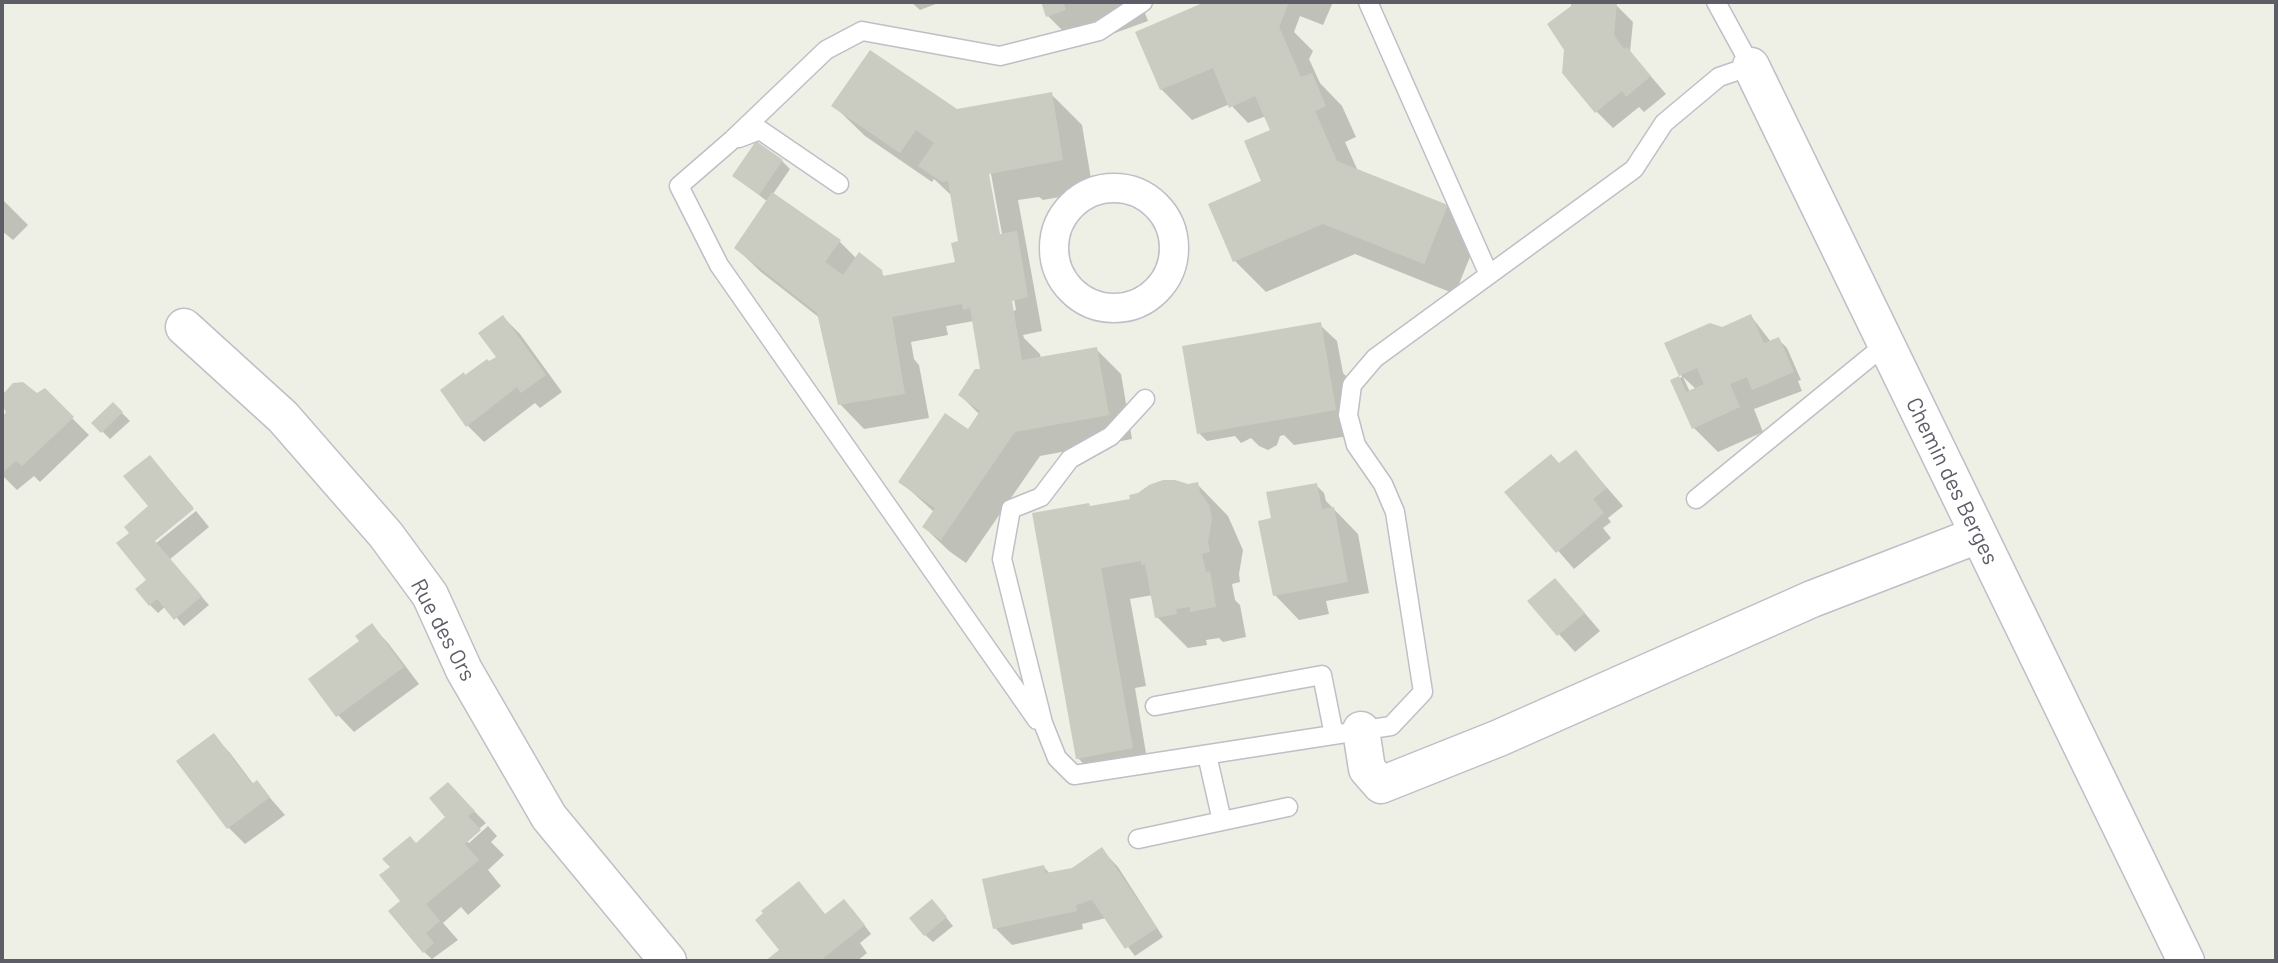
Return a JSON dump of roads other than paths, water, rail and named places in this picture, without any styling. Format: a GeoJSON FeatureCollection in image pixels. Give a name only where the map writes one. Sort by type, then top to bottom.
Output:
{"type":"FeatureCollection","features":[{"type":"Feature","properties":{"kind":"street","name":"Chemin des Berges"},"geometry":{"type":"LineString","coordinates":[[1751,66],[2186,961]]}},
{"type":"Feature","properties":{"kind":"street"},"geometry":{"type":"LineString","coordinates":[[1109,188],[1127,189],[1157,205],[1173,235],[1173,259],[1163,284],[1136,305],[1119,309],[1102,308],[1086,302],[1072,291],[1055,262],[1057,228],[1066,212],[1093,192],[1109,188]]}},
{"type":"Feature","properties":{"kind":"street","name":"Rue des Ors"},"geometry":{"type":"LineString","coordinates":[[184,327],[283,417],[386,535],[430,595],[464,670],[549,817],[668,961]]}},
{"type":"Feature","properties":{"kind":"street"},"geometry":{"type":"LineString","coordinates":[[1348,732],[1367,769],[1381,785],[1499,738],[1812,599],[1978,535]]}},
{"type":"Feature","properties":{"kind":"lane"},"geometry":{"type":"LineString","coordinates":[[1048,735],[719,265],[679,186],[826,50],[862,31],[1000,56],[1099,31],[1143,2]]}},
{"type":"Feature","properties":{"kind":"lane"},"geometry":{"type":"LineString","coordinates":[[1368,2],[1489,275]]}},
{"type":"Feature","properties":{"kind":"lane","name":"Chemin des Berges"},"geometry":{"type":"LineString","coordinates":[[1716,2],[1751,66]]}},
{"type":"Feature","properties":{"kind":"lane"},"geometry":{"type":"LineString","coordinates":[[1145,399],[1111,436],[1070,459],[1041,497],[1011,509],[1002,559],[1048,735],[1057,758],[1074,775],[1391,726],[1423,692],[1395,512],[1383,484],[1356,445],[1348,415],[1352,385],[1375,358],[1634,169],[1664,123],[1719,77],[1751,66]]}},
{"type":"Feature","properties":{"kind":"lane"},"geometry":{"type":"LineString","coordinates":[[732,140],[760,130],[839,184]]}},
{"type":"Feature","properties":{"kind":"lane"},"geometry":{"type":"LineString","coordinates":[[1696,499],[1886,344]]}},
{"type":"Feature","properties":{"kind":"lane"},"geometry":{"type":"LineString","coordinates":[[1155,706],[1322,675],[1348,732]]}},
{"type":"Feature","properties":{"kind":"lane"},"geometry":{"type":"LineString","coordinates":[[1207,755],[1222,821]]}},
{"type":"Feature","properties":{"kind":"lane"},"geometry":{"type":"LineString","coordinates":[[1138,839],[1288,807]]}}]}
